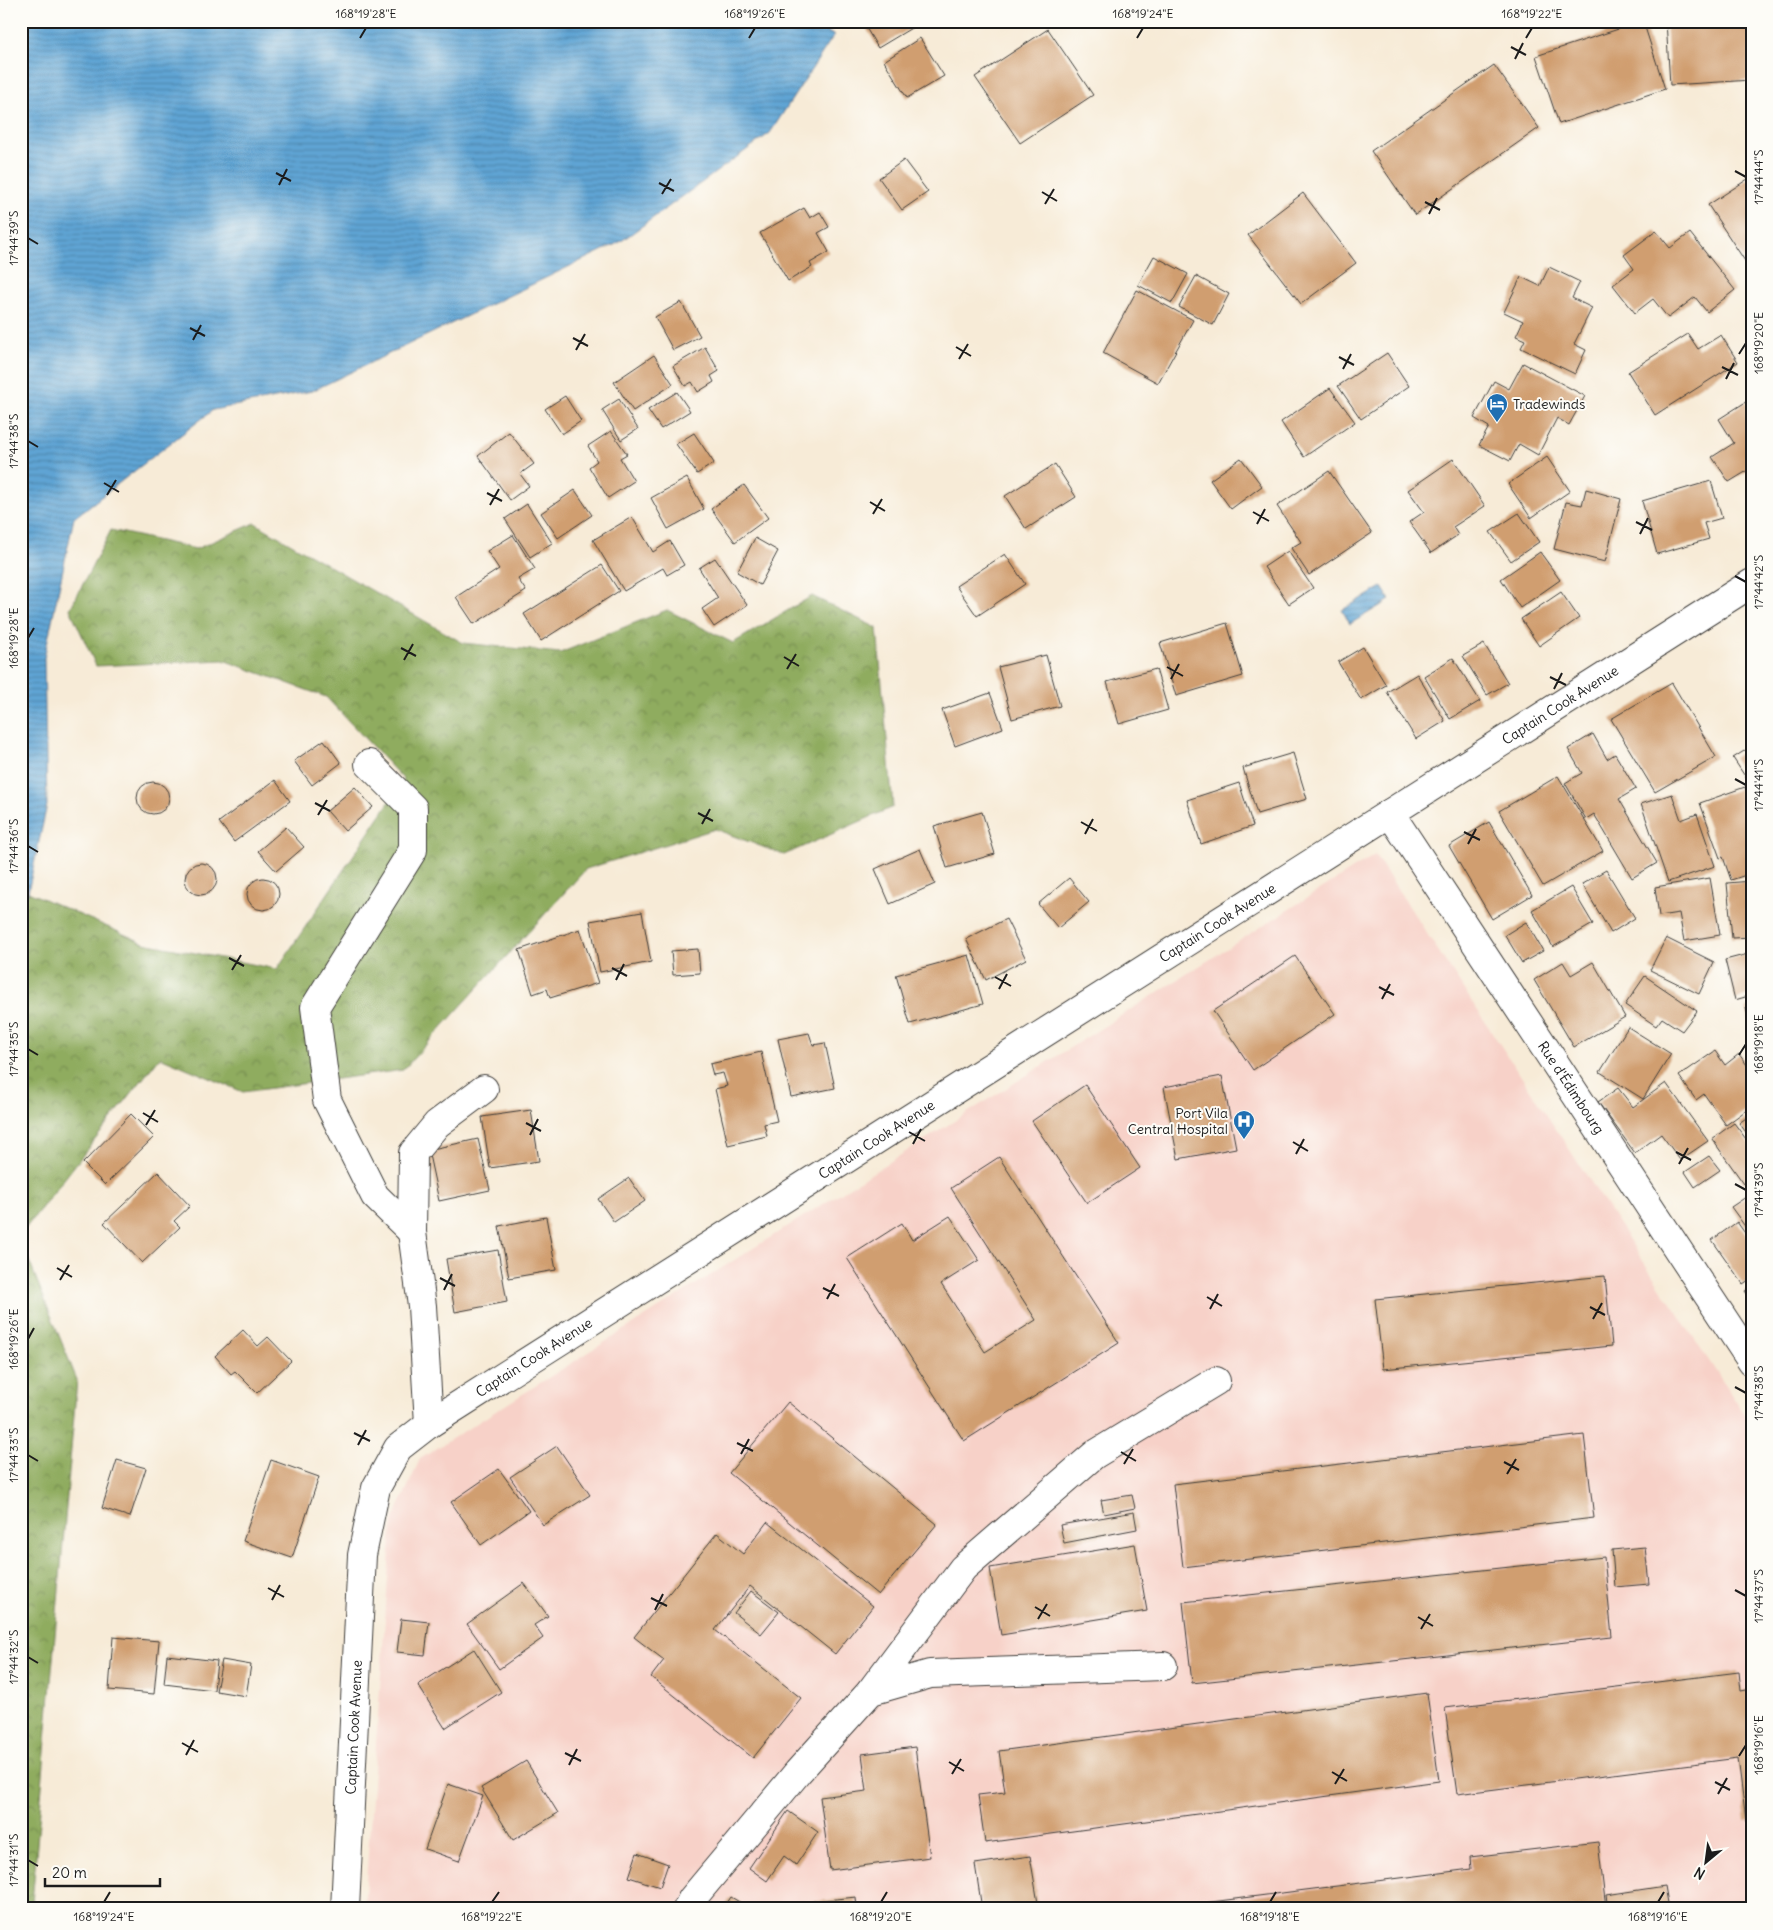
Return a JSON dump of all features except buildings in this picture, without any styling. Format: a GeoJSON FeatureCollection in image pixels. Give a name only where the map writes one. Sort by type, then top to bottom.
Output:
{"type":"FeatureCollection","features":[{"type":"Feature","properties":{"kind":"street","name":"Captain Cook Avenue"},"geometry":{"type":"LineString","coordinates":[[345,1909],[362,1555],[376,1488],[398,1448],[430,1424],[1752,583]]}},
{"type":"Feature","properties":{"kind":"street"},"geometry":{"type":"LineString","coordinates":[[369,764],[413,808],[413,850],[315,1007],[327,1100],[375,1196],[412,1232]]}},
{"type":"Feature","properties":{"kind":"street","name":"Rue d'Édimbourg"},"geometry":{"type":"LineString","coordinates":[[1390,813],[1752,1362]]}},
{"type":"Feature","properties":{"kind":"street"},"geometry":{"type":"LineString","coordinates":[[430,1424],[422,1306],[412,1232],[413,1153],[437,1124],[484,1089]]}},
{"type":"Feature","properties":{"kind":"street"},"geometry":{"type":"LineString","coordinates":[[687,1909],[692,1899],[798,1772],[871,1691],[963,1568],[1094,1455],[1216,1381]]}},
{"type":"Feature","properties":{"kind":"street"},"geometry":{"type":"LineString","coordinates":[[871,1691],[930,1674],[1163,1666]]}},
{"type":"Feature","properties":{"kind":"shaded area","name":"Port Vila Central Hospital"},"geometry":{"type":"Polygon","coordinates":[[[1375,855],[1752,1426],[1752,1909],[364,1909],[392,1523],[420,1459],[1375,855]]]}},
{"type":"Feature","properties":{"kind":"green space"},"geometry":{"type":"Polygon","coordinates":[[[255,523],[463,643],[560,653],[667,610],[733,643],[812,596],[877,628],[893,807],[784,855],[715,829],[586,869],[403,1070],[243,1092],[160,1057],[21,1234],[21,907],[28,892],[144,943],[277,969],[404,780],[326,697],[223,660],[96,666],[70,609],[111,530],[196,549],[255,523]]]}},
{"type":"Feature","properties":{"kind":"green space"},"geometry":{"type":"Polygon","coordinates":[[[21,1241],[77,1380],[32,1903],[26,1909],[21,1909],[21,1241]]]}},
{"type":"Feature","properties":{"kind":"water"},"geometry":{"type":"Polygon","coordinates":[[[21,21],[804,21],[834,35],[770,133],[620,242],[312,391],[213,410],[74,518],[44,658],[47,805],[28,892],[21,907],[21,21]]]}},
{"type":"Feature","properties":{"kind":"water"},"geometry":{"type":"Polygon","coordinates":[[[1382,587],[1390,600],[1350,624],[1342,610],[1382,587]]]}},
{"type":"Feature","properties":{"kind":"place","name":"Tradewinds"},"geometry":{"type":"Point","coordinates":[1497,423]}},
{"type":"Feature","properties":{"kind":"place","name":"Port Vila Central Hospital"},"geometry":{"type":"Point","coordinates":[1244,1140]}}]}
